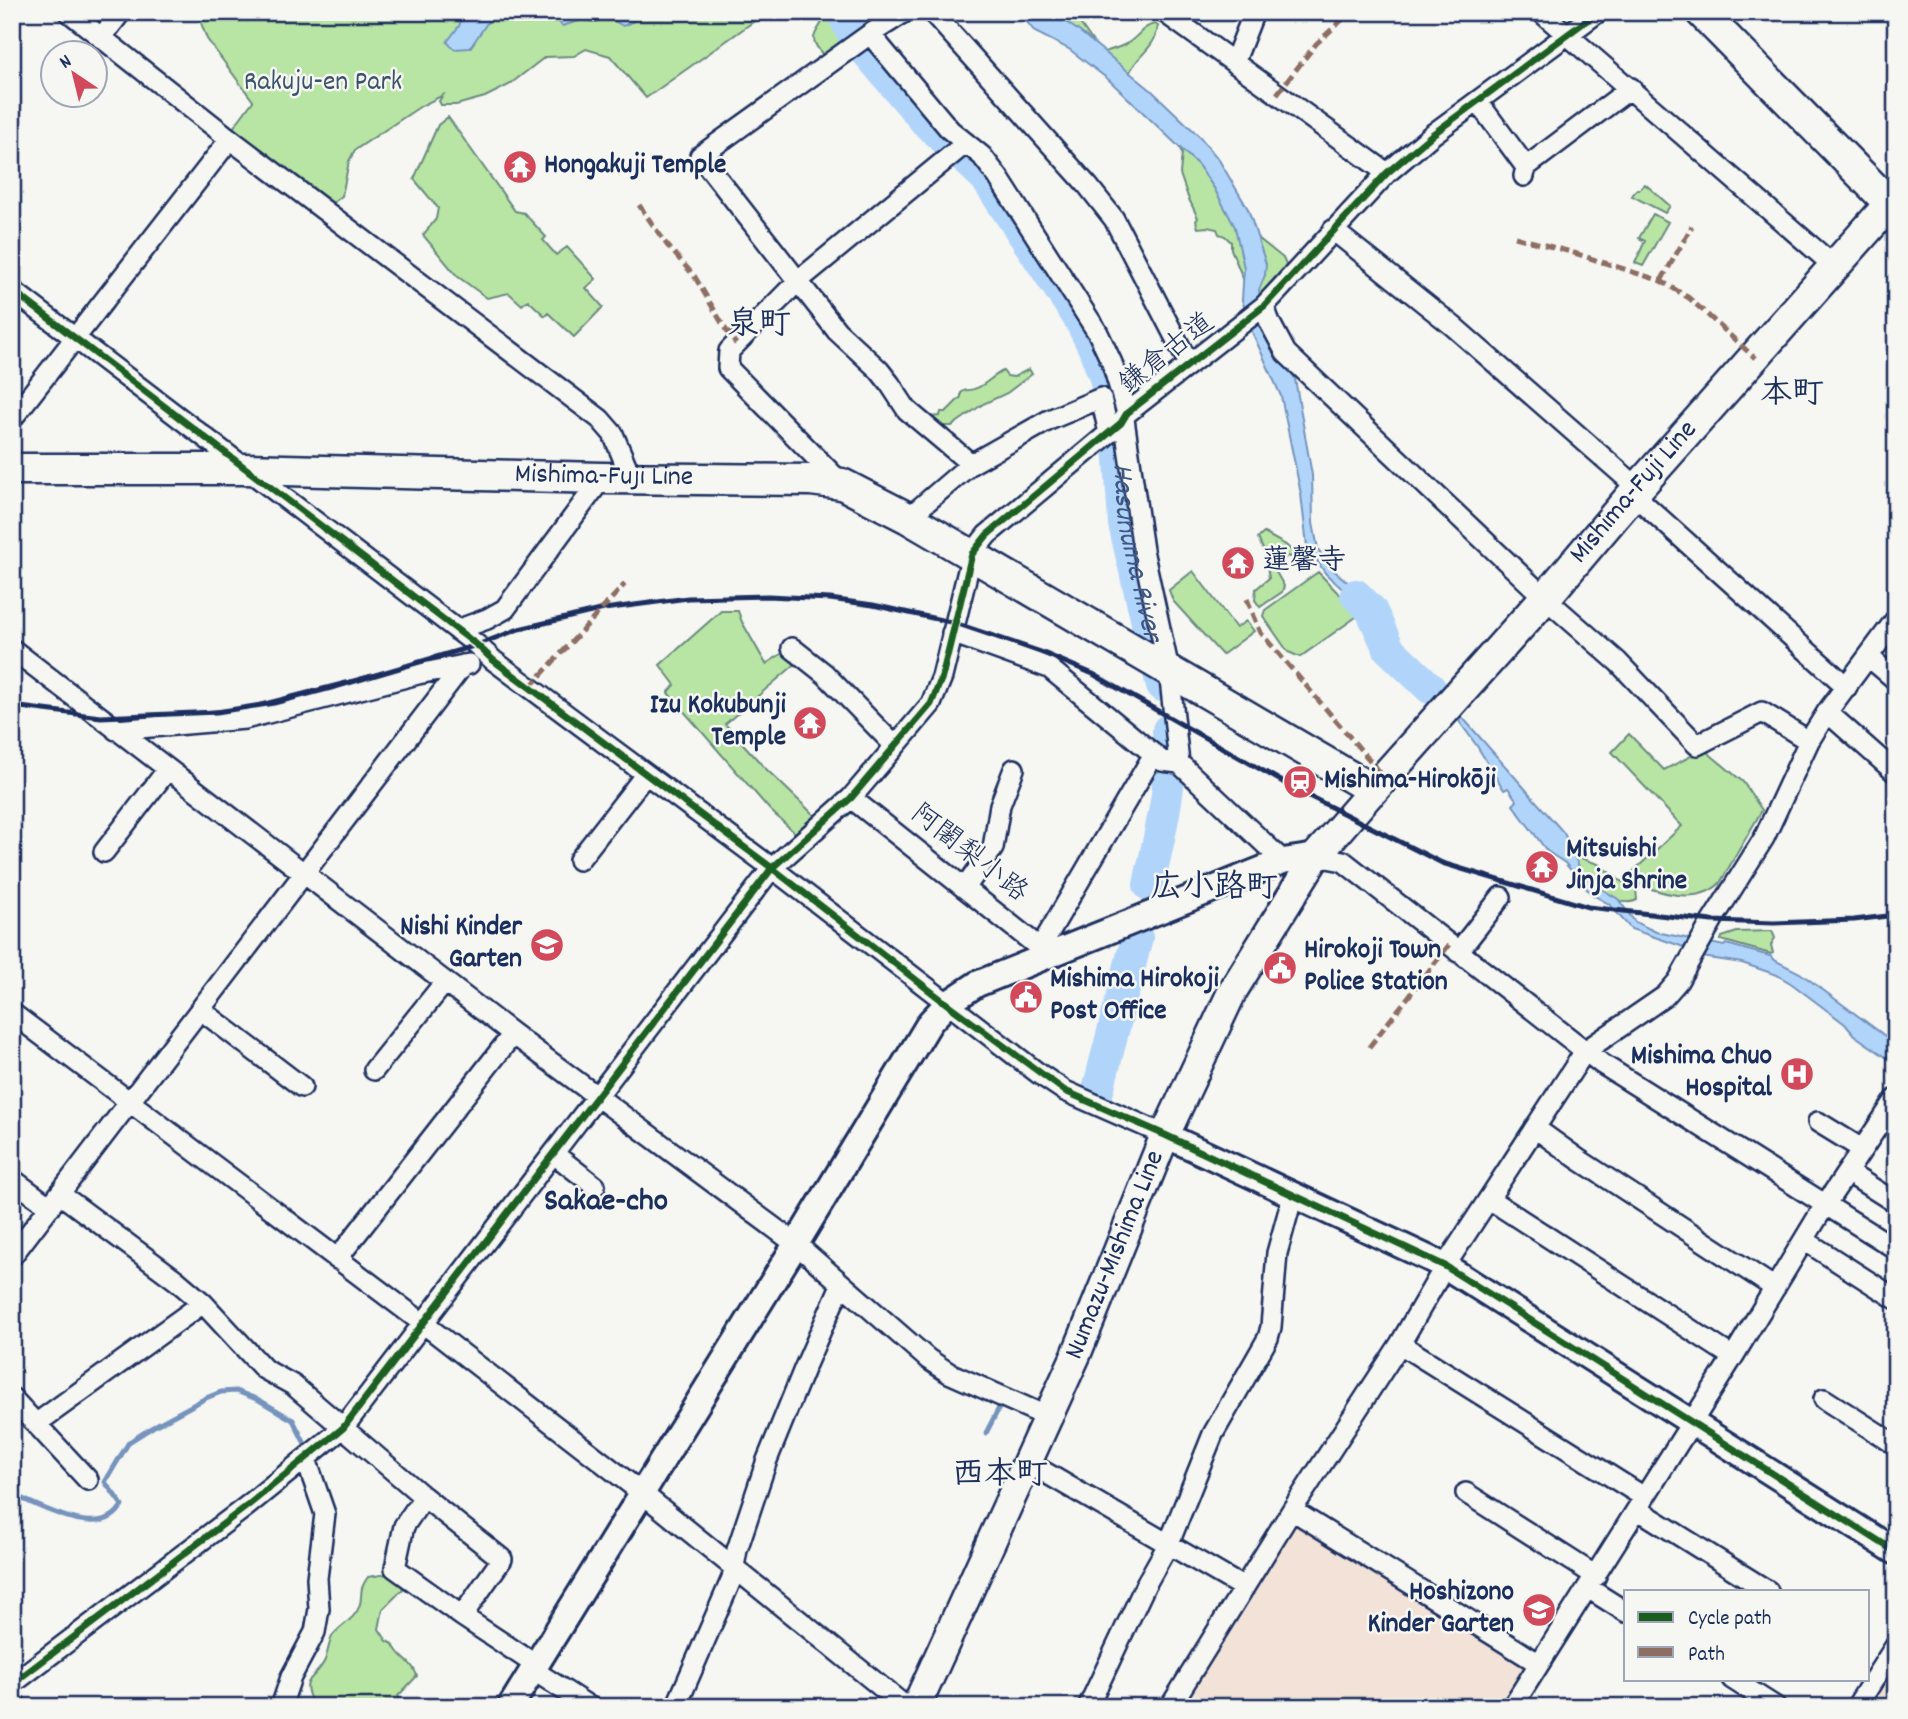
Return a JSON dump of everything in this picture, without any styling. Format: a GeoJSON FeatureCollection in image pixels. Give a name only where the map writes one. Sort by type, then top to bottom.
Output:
{"type":"FeatureCollection","features":[{"type":"Feature","properties":{"kind":"main road"},"geometry":{"type":"LineString","coordinates":[[1701,12],[1894,203]]}},
{"type":"Feature","properties":{"kind":"main road","name":"Mishima-Fuji Line"},"geometry":{"type":"LineString","coordinates":[[1373,790],[1545,598],[1834,266],[1894,203]]}},
{"type":"Feature","properties":{"kind":"main road","name":"Mishima-Fuji Line"},"geometry":{"type":"LineString","coordinates":[[12,469],[244,469],[811,480],[842,484],[972,554],[1160,664]]}},
{"type":"Feature","properties":{"kind":"main road"},"geometry":{"type":"LineString","coordinates":[[1160,664],[1373,790]]}},
{"type":"Feature","properties":{"kind":"main road","name":"Numazu-Mishima Line"},"geometry":{"type":"LineString","coordinates":[[916,1707],[1100,1298],[1164,1135],[1232,992],[1316,856],[1373,790]]}},
{"type":"Feature","properties":{"kind":"street"},"geometry":{"type":"LineString","coordinates":[[69,12],[101,38],[121,12]]}},
{"type":"Feature","properties":{"kind":"street"},"geometry":{"type":"LineString","coordinates":[[905,12],[861,39],[700,156],[837,331],[879,370],[910,414],[971,464]]}},
{"type":"Feature","properties":{"kind":"street"},"geometry":{"type":"LineString","coordinates":[[932,12],[1088,186],[1114,219],[1189,364]]}},
{"type":"Feature","properties":{"kind":"street"},"geometry":{"type":"LineString","coordinates":[[1164,12],[1387,173]]}},
{"type":"Feature","properties":{"kind":"street"},"geometry":{"type":"LineString","coordinates":[[1234,63],[1254,12]]}},
{"type":"Feature","properties":{"kind":"street"},"geometry":{"type":"LineString","coordinates":[[1541,12],[1834,266]]}},
{"type":"Feature","properties":{"kind":"street","name":"鎌倉古道"},"geometry":{"type":"LineString","coordinates":[[972,554],[992,530],[1189,364],[1264,306],[1387,173],[1433,134],[1598,12]]}},
{"type":"Feature","properties":{"kind":"street"},"geometry":{"type":"LineString","coordinates":[[861,39],[950,130],[960,148],[982,156],[1098,333],[1112,363],[1118,424],[1143,550],[1160,664],[1167,760],[1045,952]]}},
{"type":"Feature","properties":{"kind":"street"},"geometry":{"type":"LineString","coordinates":[[108,43],[600,419],[613,434],[631,477]]}},
{"type":"Feature","properties":{"kind":"street"},"geometry":{"type":"LineString","coordinates":[[1478,102],[1525,172],[1631,88]]}},
{"type":"Feature","properties":{"kind":"street"},"geometry":{"type":"LineString","coordinates":[[12,419],[230,139]]}},
{"type":"Feature","properties":{"kind":"street"},"geometry":{"type":"LineString","coordinates":[[842,484],[727,368],[729,351],[798,281],[960,148]]}},
{"type":"Feature","properties":{"kind":"street"},"geometry":{"type":"LineString","coordinates":[[1333,230],[1453,326],[1638,488],[1643,503],[1847,687]]}},
{"type":"Feature","properties":{"kind":"street"},"geometry":{"type":"LineString","coordinates":[[12,290],[494,660],[1065,1091],[1446,1266],[1896,1552]]}},
{"type":"Feature","properties":{"kind":"street"},"geometry":{"type":"LineString","coordinates":[[1264,306],[1286,353],[1545,598],[1618,662],[1697,745],[1762,712],[1809,741]]}},
{"type":"Feature","properties":{"kind":"street"},"geometry":{"type":"LineString","coordinates":[[908,518],[971,464],[1049,420],[1101,398],[1118,424]]}},
{"type":"Feature","properties":{"kind":"street"},"geometry":{"type":"LineString","coordinates":[[457,629],[487,619],[505,609],[602,478]]}},
{"type":"Feature","properties":{"kind":"street"},"geometry":{"type":"LineString","coordinates":[[12,1684],[343,1428],[772,868],[851,798],[922,716],[935,696],[972,554]]}},
{"type":"Feature","properties":{"kind":"street"},"geometry":{"type":"LineString","coordinates":[[1170,1707],[1292,1510],[1400,1344],[1446,1266],[1585,1051],[1665,996],[1678,981],[1764,838],[1809,741],[1827,712],[1896,619]]}},
{"type":"Feature","properties":{"kind":"street"},"geometry":{"type":"LineString","coordinates":[[952,633],[1044,666],[1167,760],[1283,862]]}},
{"type":"Feature","properties":{"kind":"street"},"geometry":{"type":"LineString","coordinates":[[792,648],[825,674],[895,746]]}},
{"type":"Feature","properties":{"kind":"street"},"geometry":{"type":"LineString","coordinates":[[12,649],[513,1034],[796,1244],[928,1359],[949,1373],[1048,1417]]}},
{"type":"Feature","properties":{"kind":"street"},"geometry":{"type":"LineString","coordinates":[[1869,657],[1896,680]]}},
{"type":"Feature","properties":{"kind":"street"},"geometry":{"type":"LineString","coordinates":[[117,730],[245,719],[418,674],[494,660]]}},
{"type":"Feature","properties":{"kind":"street"},"geometry":{"type":"LineString","coordinates":[[12,1256],[463,665]]}},
{"type":"Feature","properties":{"kind":"street"},"geometry":{"type":"LineString","coordinates":[[1827,712],[1896,773]]}},
{"type":"Feature","properties":{"kind":"street"},"geometry":{"type":"LineString","coordinates":[[104,852],[168,769]]}},
{"type":"Feature","properties":{"kind":"street"},"geometry":{"type":"LineString","coordinates":[[965,888],[993,848],[1000,805],[1014,769]]}},
{"type":"Feature","properties":{"kind":"street"},"geometry":{"type":"LineString","coordinates":[[579,860],[646,774]]}},
{"type":"Feature","properties":{"kind":"street","name":"阿闍梨小路"},"geometry":{"type":"LineString","coordinates":[[851,798],[1045,952]]}},
{"type":"Feature","properties":{"kind":"street"},"geometry":{"type":"LineString","coordinates":[[510,1707],[930,1022],[947,1004],[977,984],[1045,952],[1283,862],[1316,856],[1343,862],[1602,1064],[1896,1250]]}},
{"type":"Feature","properties":{"kind":"street"},"geometry":{"type":"LineString","coordinates":[[1458,952],[1501,897]]}},
{"type":"Feature","properties":{"kind":"street"},"geometry":{"type":"LineString","coordinates":[[374,1070],[445,982]]}},
{"type":"Feature","properties":{"kind":"street"},"geometry":{"type":"LineString","coordinates":[[201,1010],[302,1087]]}},
{"type":"Feature","properties":{"kind":"street"},"geometry":{"type":"LineString","coordinates":[[12,1013],[424,1324],[642,1493],[906,1707]]}},
{"type":"Feature","properties":{"kind":"street"},"geometry":{"type":"LineString","coordinates":[[337,1259],[513,1034]]}},
{"type":"Feature","properties":{"kind":"street"},"geometry":{"type":"LineString","coordinates":[[1512,1707],[1733,1357],[1825,1205],[1896,1099]]}},
{"type":"Feature","properties":{"kind":"street"},"geometry":{"type":"LineString","coordinates":[[1818,1122],[1862,1149]]}},
{"type":"Feature","properties":{"kind":"street"},"geometry":{"type":"LineString","coordinates":[[1535,1128],[1775,1288]]}},
{"type":"Feature","properties":{"kind":"street"},"geometry":{"type":"LineString","coordinates":[[554,1154],[595,1186]]}},
{"type":"Feature","properties":{"kind":"street"},"geometry":{"type":"LineString","coordinates":[[1847,1172],[1896,1203]]}},
{"type":"Feature","properties":{"kind":"street"},"geometry":{"type":"LineString","coordinates":[[12,1179],[55,1201],[147,1258],[203,1303],[264,1369],[293,1385],[424,1497],[502,1559],[462,1616]]}},
{"type":"Feature","properties":{"kind":"street"},"geometry":{"type":"LineString","coordinates":[[1088,1707],[1146,1584],[1169,1543],[1213,1434],[1270,1332],[1277,1253],[1293,1195]]}},
{"type":"Feature","properties":{"kind":"street"},"geometry":{"type":"LineString","coordinates":[[1489,1199],[1733,1357]]}},
{"type":"Feature","properties":{"kind":"street"},"geometry":{"type":"LineString","coordinates":[[1804,1240],[1896,1299]]}},
{"type":"Feature","properties":{"kind":"street"},"geometry":{"type":"LineString","coordinates":[[676,1707],[732,1578],[733,1566],[765,1465],[841,1285]]}},
{"type":"Feature","properties":{"kind":"street"},"geometry":{"type":"LineString","coordinates":[[37,1423],[203,1303]]}},
{"type":"Feature","properties":{"kind":"street"},"geometry":{"type":"LineString","coordinates":[[1400,1344],[1641,1503],[1767,1590]]}},
{"type":"Feature","properties":{"kind":"street"},"geometry":{"type":"LineString","coordinates":[[12,1398],[88,1480]]}},
{"type":"Feature","properties":{"kind":"street"},"geometry":{"type":"LineString","coordinates":[[1824,1399],[1896,1445]]}},
{"type":"Feature","properties":{"kind":"street"},"geometry":{"type":"LineString","coordinates":[[281,1707],[291,1677],[315,1632],[318,1609],[317,1578],[325,1514],[306,1459]]}},
{"type":"Feature","properties":{"kind":"street"},"geometry":{"type":"LineString","coordinates":[[1027,1462],[1244,1588]]}},
{"type":"Feature","properties":{"kind":"street"},"geometry":{"type":"LineString","coordinates":[[1466,1493],[1592,1582],[1624,1610]]}},
{"type":"Feature","properties":{"kind":"street"},"geometry":{"type":"LineString","coordinates":[[424,1497],[404,1526],[395,1568],[590,1707]]}},
{"type":"Feature","properties":{"kind":"street"},"geometry":{"type":"LineString","coordinates":[[1292,1510],[1538,1663]]}},
{"type":"Feature","properties":{"kind":"street"},"geometry":{"type":"LineString","coordinates":[[1876,1659],[1896,1645]]}},
{"type":"Feature","properties":{"kind":"street"},"geometry":{"type":"LineString","coordinates":[[1733,1680],[1776,1707]]}},
{"type":"Feature","properties":{"kind":"street"},"geometry":{"type":"LineString","coordinates":[[1856,1707],[1867,1680]]}},
{"type":"Feature","properties":{"kind":"street"},"geometry":{"type":"LineString","coordinates":[[12,1700],[17,1707]]}},
{"type":"Feature","properties":{"kind":"shaded area"},"geometry":{"type":"Polygon","coordinates":[[[1296,1521],[1528,1666],[1503,1707],[1181,1707],[1296,1521]]]}},
{"type":"Feature","properties":{"kind":"shaded area"},"geometry":{"type":"Polygon","coordinates":[[[1896,1663],[1896,1707],[1868,1707],[1896,1663]]]}},
{"type":"Feature","properties":{"kind":"green space","name":"Rakuju-en Park"},"geometry":{"type":"Polygon","coordinates":[[[197,12],[767,12],[646,98],[610,56],[586,49],[574,56],[545,57],[509,85],[485,97],[456,105],[441,105],[439,101],[443,95],[421,106],[355,150],[349,161],[342,196],[333,203],[233,128],[253,101],[207,39],[197,12]]]}},
{"type":"Feature","properties":{"kind":"green space"},"geometry":{"type":"Polygon","coordinates":[[[826,12],[862,12],[869,26],[824,56],[814,38],[826,12]]]}},
{"type":"Feature","properties":{"kind":"green space"},"geometry":{"type":"Polygon","coordinates":[[[1036,12],[1073,13],[1093,42],[1036,12]]]}},
{"type":"Feature","properties":{"kind":"green space"},"geometry":{"type":"Polygon","coordinates":[[[1155,24],[1158,26],[1153,41],[1129,74],[1104,52],[1126,44],[1155,24]]]}},
{"type":"Feature","properties":{"kind":"green space"},"geometry":{"type":"Polygon","coordinates":[[[448,117],[515,211],[524,213],[546,237],[543,240],[556,255],[567,247],[596,279],[586,288],[603,307],[574,337],[548,313],[545,316],[528,300],[522,305],[509,293],[487,298],[457,276],[423,235],[436,219],[438,208],[414,179],[438,125],[448,117]]]}},
{"type":"Feature","properties":{"kind":"green space"},"geometry":{"type":"Polygon","coordinates":[[[1151,119],[1190,148],[1230,214],[1244,246],[1244,281],[1231,249],[1231,242],[1219,234],[1217,229],[1198,228],[1198,218],[1180,174],[1182,153],[1178,144],[1151,119]]]}},
{"type":"Feature","properties":{"kind":"green space"},"geometry":{"type":"Polygon","coordinates":[[[1645,184],[1670,206],[1665,213],[1632,196],[1645,184]]]}},
{"type":"Feature","properties":{"kind":"green space"},"geometry":{"type":"Polygon","coordinates":[[[1653,214],[1668,222],[1643,266],[1635,263],[1645,241],[1639,238],[1653,214]]]}},
{"type":"Feature","properties":{"kind":"green space"},"geometry":{"type":"Polygon","coordinates":[[[1258,238],[1283,258],[1286,265],[1273,280],[1273,289],[1269,293],[1259,292],[1258,238]]]}},
{"type":"Feature","properties":{"kind":"green space"},"geometry":{"type":"Polygon","coordinates":[[[1029,369],[1032,374],[1007,393],[983,404],[952,426],[938,426],[930,417],[940,416],[965,390],[980,386],[1003,371],[1007,376],[1014,377],[1029,369]]]}},
{"type":"Feature","properties":{"kind":"green space"},"geometry":{"type":"Polygon","coordinates":[[[1264,533],[1286,545],[1294,553],[1276,565],[1276,572],[1284,586],[1282,592],[1260,607],[1255,600],[1256,589],[1269,578],[1265,554],[1258,538],[1264,533]]]}},
{"type":"Feature","properties":{"kind":"green space"},"geometry":{"type":"Polygon","coordinates":[[[1193,571],[1236,628],[1246,621],[1254,631],[1222,655],[1173,601],[1169,590],[1193,571]]]}},
{"type":"Feature","properties":{"kind":"green space"},"geometry":{"type":"Polygon","coordinates":[[[1318,572],[1337,592],[1363,612],[1300,657],[1288,652],[1263,616],[1265,610],[1318,572]]]}},
{"type":"Feature","properties":{"kind":"green space"},"geometry":{"type":"Polygon","coordinates":[[[721,611],[738,611],[766,664],[787,650],[799,661],[725,724],[764,767],[815,816],[795,833],[770,810],[668,693],[675,685],[660,665],[721,611]]]}},
{"type":"Feature","properties":{"kind":"green space"},"geometry":{"type":"Polygon","coordinates":[[[1629,734],[1664,770],[1706,751],[1743,782],[1762,810],[1720,883],[1710,890],[1699,894],[1674,894],[1625,879],[1682,826],[1612,752],[1629,734]]]}},
{"type":"Feature","properties":{"kind":"green space"},"geometry":{"type":"Polygon","coordinates":[[[1568,844],[1583,859],[1598,864],[1636,889],[1637,900],[1630,902],[1614,899],[1589,883],[1579,871],[1568,844]]]}},
{"type":"Feature","properties":{"kind":"green space"},"geometry":{"type":"Polygon","coordinates":[[[1772,931],[1775,938],[1771,945],[1771,954],[1721,940],[1722,937],[1737,932],[1772,931]]]}},
{"type":"Feature","properties":{"kind":"green space"},"geometry":{"type":"Polygon","coordinates":[[[388,1574],[399,1580],[403,1589],[383,1609],[379,1629],[412,1666],[417,1676],[398,1696],[403,1707],[314,1707],[309,1697],[308,1684],[325,1660],[330,1640],[357,1611],[368,1577],[388,1574]]]}},
{"type":"Feature","properties":{"kind":"water"},"geometry":{"type":"Polygon","coordinates":[[[464,12],[497,12],[470,48],[454,49],[447,42],[459,26],[464,12]]]}},
{"type":"Feature","properties":{"kind":"water"},"geometry":{"type":"Polygon","coordinates":[[[587,12],[637,12],[634,21],[623,26],[609,18],[595,22],[582,20],[562,26],[559,22],[562,17],[587,12]]]}},
{"type":"Feature","properties":{"kind":"water"},"geometry":{"type":"Polygon","coordinates":[[[1019,12],[1051,12],[1079,31],[1152,91],[1200,137],[1219,160],[1248,209],[1266,264],[1259,290],[1262,303],[1295,379],[1312,475],[1313,523],[1318,549],[1330,567],[1371,602],[1381,630],[1378,631],[1370,614],[1326,574],[1307,546],[1301,494],[1281,396],[1252,332],[1242,300],[1244,268],[1235,227],[1214,188],[1198,165],[1109,80],[1069,49],[1035,32],[1019,12]]]}},
{"type":"Feature","properties":{"kind":"water"},"geometry":{"type":"Polygon","coordinates":[[[1462,717],[1564,833],[1581,871],[1595,885],[1618,899],[1635,922],[1656,932],[1724,946],[1726,944],[1770,956],[1800,973],[1896,1044],[1896,1064],[1777,975],[1742,963],[1702,957],[1681,946],[1631,929],[1609,904],[1591,894],[1565,863],[1547,851],[1513,805],[1517,801],[1508,788],[1504,790],[1459,721],[1462,717]]]}},
{"type":"Feature","properties":{"kind":"waterway","name":"Hasunuma River"},"geometry":{"type":"LineString","coordinates":[[842,12],[854,37],[925,121],[985,177],[1080,320],[1093,346],[1105,378],[1119,445],[1124,524],[1162,686]]}},
{"type":"Feature","properties":{"kind":"waterway"},"geometry":{"type":"LineString","coordinates":[[1356,595],[1371,610],[1389,649],[1430,688]]}},
{"type":"Feature","properties":{"kind":"waterway","name":"Hasunuma River"},"geometry":{"type":"LineString","coordinates":[[1149,885],[1168,789],[1168,730]]}},
{"type":"Feature","properties":{"kind":"waterway","name":"Hasunuma River"},"geometry":{"type":"LineString","coordinates":[[1098,1090],[1137,938]]}},
{"type":"Feature","properties":{"kind":"waterway"},"geometry":{"type":"LineString","coordinates":[[12,1494],[70,1518],[101,1521],[113,1516],[122,1505],[105,1482],[129,1442],[221,1392],[236,1391],[259,1400],[293,1420],[308,1450]]}},
{"type":"Feature","properties":{"kind":"waterway"},"geometry":{"type":"LineString","coordinates":[[986,1433],[1000,1406]]}},
{"type":"Feature","properties":{"kind":"railway"},"geometry":{"type":"LineString","coordinates":[[12,706],[101,717],[217,712],[274,703],[335,687],[477,645],[519,629],[604,609],[688,598],[768,596],[830,599],[873,605],[955,623],[1041,652],[1093,674],[1295,789],[1442,863],[1588,907],[1712,921],[1774,923],[1854,920],[1896,915]]}},
{"type":"Feature","properties":{"kind":"marked path"},"geometry":{"type":"LineString","coordinates":[[1277,94],[1316,44],[1344,18]]}},
{"type":"Feature","properties":{"kind":"marked path"},"geometry":{"type":"LineString","coordinates":[[639,205],[667,245],[695,277],[736,344]]}},
{"type":"Feature","properties":{"kind":"marked path"},"geometry":{"type":"LineString","coordinates":[[1661,281],[1692,226]]}},
{"type":"Feature","properties":{"kind":"marked path"},"geometry":{"type":"LineString","coordinates":[[1515,237],[1661,281],[1689,298],[1755,358]]}},
{"type":"Feature","properties":{"kind":"marked path"},"geometry":{"type":"LineString","coordinates":[[530,687],[625,584]]}},
{"type":"Feature","properties":{"kind":"marked path"},"geometry":{"type":"LineString","coordinates":[[1247,599],[1261,633],[1384,777]]}},
{"type":"Feature","properties":{"kind":"marked path"},"geometry":{"type":"LineString","coordinates":[[1369,1047],[1449,945]]}},
{"type":"Feature","properties":{"kind":"cycle path"},"geometry":{"type":"LineString","coordinates":[[12,1684],[247,1506],[343,1428],[772,868],[851,798],[931,704],[942,677],[972,554],[987,535],[1121,423],[1127,413],[1264,306],[1387,173],[1433,134],[1598,12]]}},
{"type":"Feature","properties":{"kind":"cycle path"},"geometry":{"type":"LineString","coordinates":[[12,290],[477,645],[493,660],[1065,1091],[1445,1266],[1896,1552]]}},
{"type":"Feature","properties":{"kind":"place","name":"Hongakuji Temple"},"geometry":{"type":"Point","coordinates":[520,167]}},
{"type":"Feature","properties":{"kind":"place","name":"蓮馨寺"},"geometry":{"type":"Point","coordinates":[1238,563]}},
{"type":"Feature","properties":{"kind":"place","name":"Izu Kokubunji Temple"},"geometry":{"type":"Point","coordinates":[810,723]}},
{"type":"Feature","properties":{"kind":"place","name":"Mishima-Hirokōji"},"geometry":{"type":"Point","coordinates":[1300,782]}},
{"type":"Feature","properties":{"kind":"place","name":"Mitsuishi Jinja Shrine"},"geometry":{"type":"Point","coordinates":[1542,867]}},
{"type":"Feature","properties":{"kind":"place","name":"Nishi Kinder Garten"},"geometry":{"type":"Point","coordinates":[547,945]}},
{"type":"Feature","properties":{"kind":"place","name":"Hirokoji Town Police Station"},"geometry":{"type":"Point","coordinates":[1280,968]}},
{"type":"Feature","properties":{"kind":"place","name":"Mishima Hirokoji Post Office"},"geometry":{"type":"Point","coordinates":[1026,997]}},
{"type":"Feature","properties":{"kind":"place","name":"Mishima Chuo Hospital"},"geometry":{"type":"Point","coordinates":[1797,1074]}},
{"type":"Feature","properties":{"kind":"place","name":"Hoshizono Kinder Garten"},"geometry":{"type":"Point","coordinates":[1539,1610]}},
{"type":"Feature","properties":{"kind":"district","name":"泉町"},"geometry":{"type":"Point","coordinates":[759,327]}},
{"type":"Feature","properties":{"kind":"district","name":"本町"},"geometry":{"type":"Point","coordinates":[1792,396]}},
{"type":"Feature","properties":{"kind":"district","name":"広小路町"},"geometry":{"type":"Point","coordinates":[1214,890]}},
{"type":"Feature","properties":{"kind":"district","name":"Sakae-cho"},"geometry":{"type":"Point","coordinates":[606,1203]}},
{"type":"Feature","properties":{"kind":"district","name":"西本町"},"geometry":{"type":"Point","coordinates":[1000,1477]}}]}
